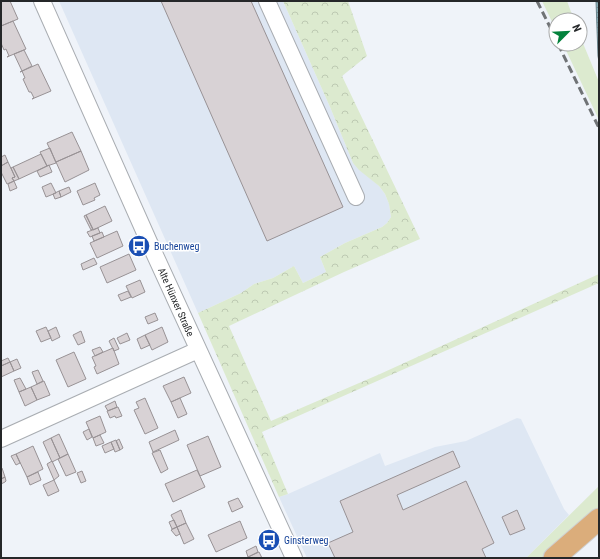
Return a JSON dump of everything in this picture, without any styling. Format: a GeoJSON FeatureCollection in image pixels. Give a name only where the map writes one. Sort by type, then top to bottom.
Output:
{"type":"FeatureCollection","features":[{"type":"Feature","properties":{"kind":"main road"},"geometry":{"type":"LineString","coordinates":[[554,558],[599,519]]}},
{"type":"Feature","properties":{"kind":"street","name":"Alte Hünxer Straße"},"geometry":{"type":"LineString","coordinates":[[42,1],[198,350],[294,558]]}},
{"type":"Feature","properties":{"kind":"street"},"geometry":{"type":"LineString","coordinates":[[268,1],[356,197]]}},
{"type":"Feature","properties":{"kind":"street"},"geometry":{"type":"LineString","coordinates":[[1,439],[198,350]]}},
{"type":"Feature","properties":{"kind":"shaded area"},"geometry":{"type":"Polygon","coordinates":[[[59,1],[283,1],[353,163],[379,186],[385,194],[389,204],[391,217],[382,227],[345,243],[320,257],[326,272],[303,283],[294,266],[273,278],[254,284],[241,293],[198,313],[59,1]]]}},
{"type":"Feature","properties":{"kind":"shaded area"},"geometry":{"type":"Polygon","coordinates":[[[517,418],[521,419],[564,509],[569,515],[526,558],[307,558],[279,497],[380,453],[385,466],[435,447],[466,441],[517,418]]]}},
{"type":"Feature","properties":{"kind":"green space"},"geometry":{"type":"Polygon","coordinates":[[[283,1],[348,1],[367,56],[342,76],[420,239],[344,272],[229,326],[271,421],[380,374],[599,274],[599,283],[262,432],[288,494],[279,497],[198,313],[241,293],[254,284],[273,278],[294,266],[303,283],[326,272],[320,257],[345,243],[382,227],[391,217],[389,204],[385,194],[379,186],[359,170],[353,163],[283,1]]]}},
{"type":"Feature","properties":{"kind":"green space"},"geometry":{"type":"Polygon","coordinates":[[[542,1],[567,1],[571,12],[548,12],[548,13],[542,1]]]}},
{"type":"Feature","properties":{"kind":"green space"},"geometry":{"type":"Polygon","coordinates":[[[567,52],[587,52],[599,82],[599,120],[567,52]]]}},
{"type":"Feature","properties":{"kind":"green space"},"geometry":{"type":"Polygon","coordinates":[[[599,486],[599,510],[542,558],[526,558],[599,486]]]}},
{"type":"Feature","properties":{"kind":"water"},"geometry":{"type":"Polygon","coordinates":[[[596,1],[599,1],[599,62],[598,56],[596,1]]]}},
{"type":"Feature","properties":{"kind":"building"},"geometry":{"type":"Polygon","coordinates":[[[1,1],[10,1],[18,19],[1,26],[1,1]]]}},
{"type":"Feature","properties":{"kind":"building"},"geometry":{"type":"Polygon","coordinates":[[[161,1],[251,1],[343,207],[267,241],[161,1]]]}},
{"type":"Feature","properties":{"kind":"building"},"geometry":{"type":"Polygon","coordinates":[[[13,21],[26,49],[7,57],[9,56],[6,49],[4,50],[1,43],[1,26],[13,21]]]}},
{"type":"Feature","properties":{"kind":"building"},"geometry":{"type":"Polygon","coordinates":[[[24,50],[32,66],[22,71],[14,54],[24,50]]]}},
{"type":"Feature","properties":{"kind":"building"},"geometry":{"type":"Polygon","coordinates":[[[38,64],[51,91],[32,99],[34,98],[31,92],[29,92],[23,79],[25,78],[22,71],[38,64]]]}},
{"type":"Feature","properties":{"kind":"building"},"geometry":{"type":"Polygon","coordinates":[[[72,132],[81,151],[56,162],[47,143],[72,132]]]}},
{"type":"Feature","properties":{"kind":"building"},"geometry":{"type":"Polygon","coordinates":[[[50,148],[56,163],[47,166],[40,152],[50,148]]]}},
{"type":"Feature","properties":{"kind":"building"},"geometry":{"type":"Polygon","coordinates":[[[81,151],[89,170],[65,182],[56,162],[81,151]]]}},
{"type":"Feature","properties":{"kind":"building"},"geometry":{"type":"Polygon","coordinates":[[[41,154],[47,166],[19,179],[13,167],[41,154]]]}},
{"type":"Feature","properties":{"kind":"building"},"geometry":{"type":"Polygon","coordinates":[[[5,155],[8,162],[1,166],[1,157],[5,155]]]}},
{"type":"Feature","properties":{"kind":"building"},"geometry":{"type":"Polygon","coordinates":[[[8,162],[15,177],[12,178],[14,181],[7,184],[1,172],[1,166],[8,162]]]}},
{"type":"Feature","properties":{"kind":"building"},"geometry":{"type":"Polygon","coordinates":[[[49,165],[52,172],[40,177],[37,171],[49,165]]]}},
{"type":"Feature","properties":{"kind":"building"},"geometry":{"type":"Polygon","coordinates":[[[13,167],[19,179],[14,181],[12,178],[15,177],[11,168],[13,167]]]}},
{"type":"Feature","properties":{"kind":"building"},"geometry":{"type":"Polygon","coordinates":[[[14,181],[17,188],[10,191],[8,184],[14,181]]]}},
{"type":"Feature","properties":{"kind":"building"},"geometry":{"type":"Polygon","coordinates":[[[51,183],[56,193],[46,197],[42,187],[51,183]]]}},
{"type":"Feature","properties":{"kind":"building"},"geometry":{"type":"Polygon","coordinates":[[[95,183],[100,195],[94,198],[95,200],[83,205],[77,191],[95,183]]]}},
{"type":"Feature","properties":{"kind":"building"},"geometry":{"type":"Polygon","coordinates":[[[69,187],[71,192],[61,197],[59,191],[69,187]]]}},
{"type":"Feature","properties":{"kind":"building"},"geometry":{"type":"Polygon","coordinates":[[[59,191],[61,197],[55,199],[53,194],[59,191]]]}},
{"type":"Feature","properties":{"kind":"building"},"geometry":{"type":"Polygon","coordinates":[[[105,206],[112,221],[93,230],[86,215],[105,206]]]}},
{"type":"Feature","properties":{"kind":"building"},"geometry":{"type":"Polygon","coordinates":[[[86,215],[93,229],[91,230],[84,216],[86,215]]]}},
{"type":"Feature","properties":{"kind":"building"},"geometry":{"type":"Polygon","coordinates":[[[98,228],[100,233],[90,237],[87,232],[98,228]]]}},
{"type":"Feature","properties":{"kind":"building"},"geometry":{"type":"Polygon","coordinates":[[[117,231],[123,246],[97,258],[90,243],[117,231]]]}},
{"type":"Feature","properties":{"kind":"building"},"geometry":{"type":"Polygon","coordinates":[[[102,232],[104,237],[94,241],[92,236],[102,232]]]}},
{"type":"Feature","properties":{"kind":"building"},"geometry":{"type":"Polygon","coordinates":[[[129,254],[136,270],[107,283],[100,267],[129,254]]]}},
{"type":"Feature","properties":{"kind":"building"},"geometry":{"type":"Polygon","coordinates":[[[94,258],[97,264],[83,270],[81,264],[94,258]]]}},
{"type":"Feature","properties":{"kind":"building"},"geometry":{"type":"Polygon","coordinates":[[[140,280],[145,292],[132,298],[126,286],[140,280]]]}},
{"type":"Feature","properties":{"kind":"building"},"geometry":{"type":"Polygon","coordinates":[[[128,291],[131,297],[121,301],[118,295],[128,291]]]}},
{"type":"Feature","properties":{"kind":"building"},"geometry":{"type":"Polygon","coordinates":[[[155,313],[158,320],[148,324],[145,317],[155,313]]]}},
{"type":"Feature","properties":{"kind":"building"},"geometry":{"type":"Polygon","coordinates":[[[46,327],[51,338],[41,342],[36,331],[46,327]]]}},
{"type":"Feature","properties":{"kind":"building"},"geometry":{"type":"Polygon","coordinates":[[[56,327],[60,337],[52,341],[48,331],[56,327]]]}},
{"type":"Feature","properties":{"kind":"building"},"geometry":{"type":"Polygon","coordinates":[[[162,327],[168,342],[152,350],[145,335],[162,327]]]}},
{"type":"Feature","properties":{"kind":"building"},"geometry":{"type":"Polygon","coordinates":[[[81,331],[85,342],[78,345],[73,335],[81,331]]]}},
{"type":"Feature","properties":{"kind":"building"},"geometry":{"type":"Polygon","coordinates":[[[127,333],[130,340],[120,344],[117,338],[127,333]]]}},
{"type":"Feature","properties":{"kind":"building"},"geometry":{"type":"Polygon","coordinates":[[[145,335],[150,345],[141,349],[137,339],[145,335]]]}},
{"type":"Feature","properties":{"kind":"building"},"geometry":{"type":"Polygon","coordinates":[[[114,338],[119,349],[114,351],[109,341],[114,338]]]}},
{"type":"Feature","properties":{"kind":"building"},"geometry":{"type":"Polygon","coordinates":[[[100,347],[103,352],[95,356],[92,350],[100,347]]]}},
{"type":"Feature","properties":{"kind":"building"},"geometry":{"type":"Polygon","coordinates":[[[113,348],[119,364],[97,374],[94,367],[96,366],[92,357],[113,348]]]}},
{"type":"Feature","properties":{"kind":"building"},"geometry":{"type":"Polygon","coordinates":[[[74,352],[86,379],[68,387],[56,360],[74,352]]]}},
{"type":"Feature","properties":{"kind":"building"},"geometry":{"type":"Polygon","coordinates":[[[8,358],[10,362],[1,366],[1,361],[8,358]]]}},
{"type":"Feature","properties":{"kind":"building"},"geometry":{"type":"Polygon","coordinates":[[[17,359],[21,368],[14,371],[10,362],[17,359]]]}},
{"type":"Feature","properties":{"kind":"building"},"geometry":{"type":"Polygon","coordinates":[[[10,362],[14,371],[1,377],[1,366],[10,362]]]}},
{"type":"Feature","properties":{"kind":"building"},"geometry":{"type":"Polygon","coordinates":[[[38,370],[43,381],[37,384],[32,372],[38,370]]]}},
{"type":"Feature","properties":{"kind":"building"},"geometry":{"type":"Polygon","coordinates":[[[184,377],[191,393],[171,402],[163,386],[184,377]]]}},
{"type":"Feature","properties":{"kind":"building"},"geometry":{"type":"Polygon","coordinates":[[[20,378],[26,389],[19,392],[14,380],[20,378]]]}},
{"type":"Feature","properties":{"kind":"building"},"geometry":{"type":"Polygon","coordinates":[[[44,381],[50,395],[37,400],[31,387],[44,381]]]}},
{"type":"Feature","properties":{"kind":"building"},"geometry":{"type":"Polygon","coordinates":[[[31,387],[37,400],[25,406],[19,392],[31,387]]]}},
{"type":"Feature","properties":{"kind":"building"},"geometry":{"type":"Polygon","coordinates":[[[145,398],[158,428],[145,434],[134,410],[139,408],[136,402],[145,398]]]}},
{"type":"Feature","properties":{"kind":"building"},"geometry":{"type":"Polygon","coordinates":[[[180,398],[187,414],[178,418],[171,402],[180,398]]]}},
{"type":"Feature","properties":{"kind":"building"},"geometry":{"type":"Polygon","coordinates":[[[115,401],[117,407],[108,411],[105,406],[115,401]]]}},
{"type":"Feature","properties":{"kind":"building"},"geometry":{"type":"Polygon","coordinates":[[[118,407],[122,416],[110,418],[107,411],[118,407]]]}},
{"type":"Feature","properties":{"kind":"building"},"geometry":{"type":"Polygon","coordinates":[[[100,416],[106,432],[93,438],[86,422],[100,416]]]}},
{"type":"Feature","properties":{"kind":"building"},"geometry":{"type":"Polygon","coordinates":[[[89,429],[92,437],[87,440],[83,432],[89,429]]]}},
{"type":"Feature","properties":{"kind":"building"},"geometry":{"type":"Polygon","coordinates":[[[175,430],[179,440],[153,452],[149,442],[175,430]]]}},
{"type":"Feature","properties":{"kind":"building"},"geometry":{"type":"Polygon","coordinates":[[[59,434],[68,454],[60,458],[51,438],[59,434]]]}},
{"type":"Feature","properties":{"kind":"building"},"geometry":{"type":"Polygon","coordinates":[[[100,435],[104,443],[96,446],[93,438],[100,435]]]}},
{"type":"Feature","properties":{"kind":"building"},"geometry":{"type":"Polygon","coordinates":[[[208,436],[221,467],[200,476],[187,445],[208,436]]]}},
{"type":"Feature","properties":{"kind":"building"},"geometry":{"type":"Polygon","coordinates":[[[51,438],[60,458],[52,462],[43,442],[51,438]]]}},
{"type":"Feature","properties":{"kind":"building"},"geometry":{"type":"Polygon","coordinates":[[[119,439],[123,448],[120,450],[116,441],[119,439]]]}},
{"type":"Feature","properties":{"kind":"building"},"geometry":{"type":"Polygon","coordinates":[[[116,440],[120,450],[115,452],[111,442],[116,440]]]}},
{"type":"Feature","properties":{"kind":"building"},"geometry":{"type":"Polygon","coordinates":[[[111,442],[114,449],[105,453],[102,446],[111,442]]]}},
{"type":"Feature","properties":{"kind":"building"},"geometry":{"type":"Polygon","coordinates":[[[33,446],[43,469],[27,477],[16,454],[33,446]]]}},
{"type":"Feature","properties":{"kind":"building"},"geometry":{"type":"Polygon","coordinates":[[[160,450],[168,469],[161,473],[152,453],[160,450]]]}},
{"type":"Feature","properties":{"kind":"building"},"geometry":{"type":"Polygon","coordinates":[[[453,451],[460,467],[397,495],[403,510],[466,481],[494,543],[482,549],[486,558],[335,558],[328,543],[353,532],[340,501],[453,451]]]}},
{"type":"Feature","properties":{"kind":"building"},"geometry":{"type":"Polygon","coordinates":[[[16,454],[20,463],[16,465],[11,456],[16,454]]]}},
{"type":"Feature","properties":{"kind":"building"},"geometry":{"type":"Polygon","coordinates":[[[68,454],[76,472],[66,476],[58,459],[68,454]]]}},
{"type":"Feature","properties":{"kind":"building"},"geometry":{"type":"Polygon","coordinates":[[[52,461],[59,476],[54,480],[47,464],[52,461]]]}},
{"type":"Feature","properties":{"kind":"building"},"geometry":{"type":"Polygon","coordinates":[[[2,468],[5,477],[1,479],[1,469],[2,468]]]}},
{"type":"Feature","properties":{"kind":"building"},"geometry":{"type":"Polygon","coordinates":[[[197,470],[205,487],[173,502],[165,484],[197,470]]]}},
{"type":"Feature","properties":{"kind":"building"},"geometry":{"type":"Polygon","coordinates":[[[82,471],[86,481],[81,483],[77,473],[82,471]]]}},
{"type":"Feature","properties":{"kind":"building"},"geometry":{"type":"Polygon","coordinates":[[[38,472],[41,480],[30,485],[27,477],[38,472]]]}},
{"type":"Feature","properties":{"kind":"building"},"geometry":{"type":"Polygon","coordinates":[[[5,477],[6,481],[1,484],[1,479],[5,477]]]}},
{"type":"Feature","properties":{"kind":"building"},"geometry":{"type":"Polygon","coordinates":[[[54,480],[59,491],[48,496],[43,485],[54,480]]]}},
{"type":"Feature","properties":{"kind":"building"},"geometry":{"type":"Polygon","coordinates":[[[238,498],[243,507],[232,512],[228,502],[238,498]]]}},
{"type":"Feature","properties":{"kind":"building"},"geometry":{"type":"Polygon","coordinates":[[[181,510],[186,523],[177,527],[171,515],[181,510]]]}},
{"type":"Feature","properties":{"kind":"building"},"geometry":{"type":"Polygon","coordinates":[[[517,510],[525,529],[510,535],[502,517],[517,510]]]}},
{"type":"Feature","properties":{"kind":"building"},"geometry":{"type":"Polygon","coordinates":[[[174,520],[177,527],[172,529],[169,522],[174,520]]]}},
{"type":"Feature","properties":{"kind":"building"},"geometry":{"type":"Polygon","coordinates":[[[240,521],[247,538],[216,552],[208,535],[240,521]]]}},
{"type":"Feature","properties":{"kind":"building"},"geometry":{"type":"Polygon","coordinates":[[[186,523],[194,539],[184,544],[177,527],[186,523]]]}},
{"type":"Feature","properties":{"kind":"building"},"geometry":{"type":"Polygon","coordinates":[[[177,527],[180,534],[176,536],[171,530],[177,527]]]}},
{"type":"Feature","properties":{"kind":"building"},"geometry":{"type":"Polygon","coordinates":[[[256,546],[258,552],[248,557],[246,551],[256,546]]]}},
{"type":"Feature","properties":{"kind":"building"},"geometry":{"type":"Polygon","coordinates":[[[259,552],[262,558],[246,558],[259,552]]]}},
{"type":"Feature","properties":{"kind":"railway"},"geometry":{"type":"LineString","coordinates":[[537,1],[548,23]]}},
{"type":"Feature","properties":{"kind":"railway"},"geometry":{"type":"LineString","coordinates":[[562,52],[599,128]]}},
{"type":"Feature","properties":{"kind":"place","name":"Buchenweg"},"geometry":{"type":"Point","coordinates":[139,246]}},
{"type":"Feature","properties":{"kind":"place","name":"Ginsterweg"},"geometry":{"type":"Point","coordinates":[269,540]}}]}
